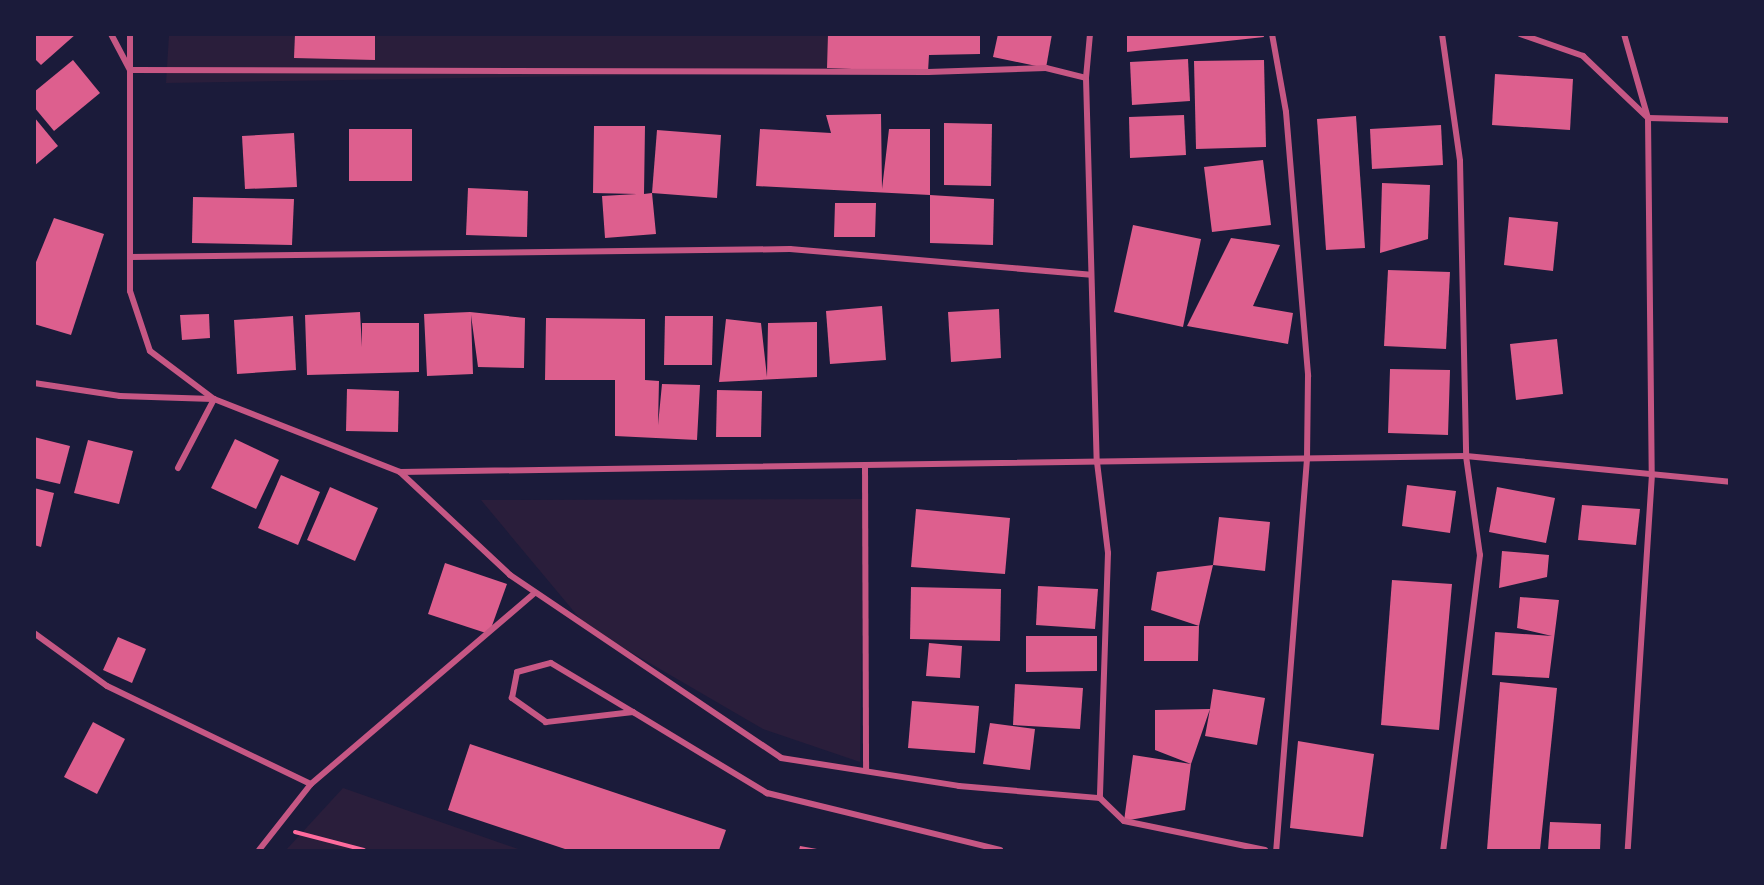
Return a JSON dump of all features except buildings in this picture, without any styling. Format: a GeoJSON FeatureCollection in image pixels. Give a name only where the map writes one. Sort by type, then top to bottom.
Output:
{"type":"FeatureCollection","features":[{"type":"Feature","properties":{"kind":"street"},"geometry":{"type":"LineString","coordinates":[[111,34],[130,70]]}},
{"type":"Feature","properties":{"kind":"street"},"geometry":{"type":"LineString","coordinates":[[130,34],[130,291],[150,351],[214,399],[400,472],[535,593],[781,758],[866,771],[1100,798],[1124,821],[1266,850]]}},
{"type":"Feature","properties":{"kind":"street"},"geometry":{"type":"LineString","coordinates":[[1090,34],[1086,78],[1097,462],[1108,553],[1100,798]]}},
{"type":"Feature","properties":{"kind":"street"},"geometry":{"type":"LineString","coordinates":[[1272,34],[1286,112],[1308,376],[1307,459],[1276,850]]}},
{"type":"Feature","properties":{"kind":"street"},"geometry":{"type":"LineString","coordinates":[[1442,34],[1460,161],[1466,456],[1480,555],[1443,850]]}},
{"type":"Feature","properties":{"kind":"street"},"geometry":{"type":"LineString","coordinates":[[1520,34],[1583,56],[1648,118],[1730,120]]}},
{"type":"Feature","properties":{"kind":"street"},"geometry":{"type":"LineString","coordinates":[[1624,34],[1648,118],[1652,474],[1628,850]]}},
{"type":"Feature","properties":{"kind":"street"},"geometry":{"type":"LineString","coordinates":[[130,70],[928,72],[1046,68],[1086,78]]}},
{"type":"Feature","properties":{"kind":"street"},"geometry":{"type":"LineString","coordinates":[[130,257],[790,249],[1091,275]]}},
{"type":"Feature","properties":{"kind":"street"},"geometry":{"type":"LineString","coordinates":[[34,382],[120,396],[214,399]]}},
{"type":"Feature","properties":{"kind":"street"},"geometry":{"type":"LineString","coordinates":[[178,468],[214,399]]}},
{"type":"Feature","properties":{"kind":"street"},"geometry":{"type":"LineString","coordinates":[[400,472],[1466,456],[1730,482]]}},
{"type":"Feature","properties":{"kind":"street"},"geometry":{"type":"LineString","coordinates":[[865,465],[866,771]]}},
{"type":"Feature","properties":{"kind":"street"},"geometry":{"type":"LineString","coordinates":[[259,850],[311,784],[535,593]]}},
{"type":"Feature","properties":{"kind":"street"},"geometry":{"type":"LineString","coordinates":[[34,633],[106,686],[311,784]]}},
{"type":"Feature","properties":{"kind":"street"},"geometry":{"type":"LineString","coordinates":[[633,712],[546,722],[512,698],[517,672],[551,663],[633,712],[767,793],[1000,850]]}},
{"type":"Feature","properties":{"kind":"path"},"geometry":{"type":"LineString","coordinates":[[277,828],[364,850]]}},
{"type":"Feature","properties":{"kind":"shaded area"},"geometry":{"type":"Polygon","coordinates":[[[169,35],[829,35],[828,72],[166,83],[169,35]]]}},
{"type":"Feature","properties":{"kind":"shaded area"},"geometry":{"type":"Polygon","coordinates":[[[864,499],[860,762],[763,729],[586,626],[481,500],[864,499]]]}},
{"type":"Feature","properties":{"kind":"shaded area"},"geometry":{"type":"Polygon","coordinates":[[[343,788],[521,850],[286,850],[343,788]]]}}]}
